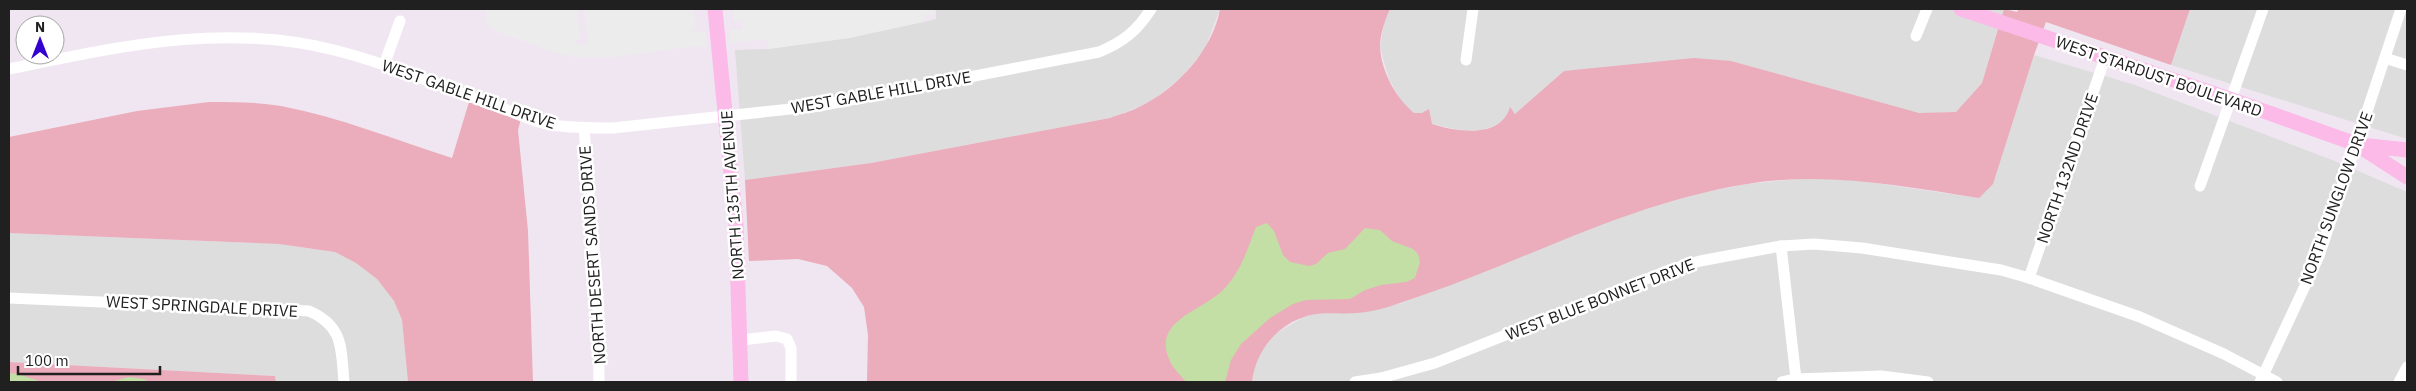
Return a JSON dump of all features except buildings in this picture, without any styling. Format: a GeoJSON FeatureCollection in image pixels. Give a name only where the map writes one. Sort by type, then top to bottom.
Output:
{"type":"FeatureCollection","features":[{"type":"Feature","properties":{"kind":"street","name":"NORTH 135TH AVENUE"},"geometry":{"type":"LineString","coordinates":[[715,9],[736,224],[741,382]]}},
{"type":"Feature","properties":{"kind":"street","name":"WEST GABLE HILL DRIVE"},"geometry":{"type":"LineString","coordinates":[[9,69],[86,53],[199,37],[247,37],[291,42],[333,50],[384,65],[550,125],[613,128],[819,106],[1099,52],[1122,42],[1139,26],[1152,9]]}},
{"type":"Feature","properties":{"kind":"street"},"geometry":{"type":"LineString","coordinates":[[1466,60],[1472,9]]}},
{"type":"Feature","properties":{"kind":"street"},"geometry":{"type":"LineString","coordinates":[[1916,36],[1927,9]]}},
{"type":"Feature","properties":{"kind":"street","name":"WEST STARDUST BOULEVARD"},"geometry":{"type":"LineString","coordinates":[[1961,9],[2230,99],[2356,144],[2407,150]]}},
{"type":"Feature","properties":{"kind":"street"},"geometry":{"type":"LineString","coordinates":[[2200,186],[2263,9]]}},
{"type":"Feature","properties":{"kind":"street","name":"NORTH SUNGLOW DRIVE"},"geometry":{"type":"LineString","coordinates":[[2262,379],[2319,256],[2401,9]]}},
{"type":"Feature","properties":{"kind":"street"},"geometry":{"type":"LineString","coordinates":[[384,65],[400,21]]}},
{"type":"Feature","properties":{"kind":"street","name":"NORTH 132ND DRIVE"},"geometry":{"type":"LineString","coordinates":[[2029,278],[2105,58]]}},
{"type":"Feature","properties":{"kind":"street"},"geometry":{"type":"LineString","coordinates":[[2385,58],[2407,65]]}},
{"type":"Feature","properties":{"kind":"street","name":"NORTH DESERT SANDS DRIVE"},"geometry":{"type":"LineString","coordinates":[[584,128],[598,299],[600,382]]}},
{"type":"Feature","properties":{"kind":"street","name":"WEST STARDUST BOULEVARD"},"geometry":{"type":"LineString","coordinates":[[2356,144],[2407,177]]}},
{"type":"Feature","properties":{"kind":"street","name":"WEST BLUE BONNET DRIVE"},"geometry":{"type":"LineString","coordinates":[[1355,382],[1381,378],[1435,363],[1668,270],[1700,261],[1781,246],[1814,244],[1862,248],[1970,264],[2029,278],[2140,317],[2224,354],[2262,379],[2277,382]]}},
{"type":"Feature","properties":{"kind":"street"},"geometry":{"type":"LineString","coordinates":[[1781,246],[1796,379]]}},
{"type":"Feature","properties":{"kind":"street","name":"WEST SPRINGDALE DRIVE"},"geometry":{"type":"LineString","coordinates":[[9,298],[309,311],[324,318],[336,331],[342,353],[344,382]]}},
{"type":"Feature","properties":{"kind":"street"},"geometry":{"type":"LineString","coordinates":[[741,340],[776,336],[787,339],[791,348],[791,382]]}},
{"type":"Feature","properties":{"kind":"street"},"geometry":{"type":"LineString","coordinates":[[2399,382],[2407,367]]}},
{"type":"Feature","properties":{"kind":"street"},"geometry":{"type":"LineString","coordinates":[[1782,382],[1796,379],[1881,376],[1928,382]]}},
{"type":"Feature","properties":{"kind":"shaded area"},"geometry":{"type":"Polygon","coordinates":[[[485,9],[577,9],[580,37],[574,43],[584,46],[588,42],[584,9],[693,9],[695,26],[690,33],[705,32],[707,48],[696,46],[614,57],[574,57],[556,53],[496,31],[486,22],[485,9]]]}},
{"type":"Feature","properties":{"kind":"shaded area"},"geometry":{"type":"Polygon","coordinates":[[[733,9],[934,9],[934,15],[924,15],[923,22],[849,38],[768,49],[769,39],[730,43],[730,30],[743,29],[742,20],[734,21],[733,9]]]}},
{"type":"Feature","properties":{"kind":"shaded area"},"geometry":{"type":"Polygon","coordinates":[[[936,9],[1220,9],[1205,49],[1182,77],[1156,98],[1110,118],[871,163],[745,180],[735,50],[768,49],[849,38],[936,19],[936,9]]]}},
{"type":"Feature","properties":{"kind":"shaded area"},"geometry":{"type":"Polygon","coordinates":[[[1220,9],[1390,9],[1383,27],[1380,47],[1386,74],[1396,92],[1414,113],[1422,113],[1429,109],[1432,124],[1465,131],[1488,129],[1498,124],[1505,117],[1510,107],[1515,114],[1564,71],[1694,58],[1731,61],[1919,113],[1956,112],[1982,83],[2004,9],[2017,12],[2019,9],[2190,9],[2171,65],[2046,22],[1993,184],[1979,198],[1892,185],[1805,179],[1776,180],[1701,193],[1615,220],[1446,287],[1392,306],[1363,312],[1324,313],[1301,318],[1284,327],[1270,340],[1256,364],[1252,382],[867,382],[868,335],[864,307],[852,288],[827,266],[798,259],[749,261],[745,180],[871,163],[1110,118],[1129,112],[1153,100],[1191,67],[1210,39],[1220,9]]]}},
{"type":"Feature","properties":{"kind":"shaded area"},"geometry":{"type":"Polygon","coordinates":[[[1390,9],[2004,9],[1982,83],[1956,112],[1919,114],[1731,61],[1564,71],[1515,114],[1510,108],[1507,117],[1497,125],[1482,130],[1464,131],[1432,124],[1422,113],[1414,113],[1403,104],[1389,79],[1380,48],[1384,23],[1390,9]]]}},
{"type":"Feature","properties":{"kind":"shaded area"},"geometry":{"type":"Polygon","coordinates":[[[2190,9],[2407,9],[2407,139],[2171,65],[2190,9]]]}},
{"type":"Feature","properties":{"kind":"shaded area"},"geometry":{"type":"Polygon","coordinates":[[[2034,55],[2135,85],[2335,161],[2407,192],[2407,382],[1252,382],[1254,369],[1262,349],[1275,334],[1305,316],[1322,312],[1359,313],[1402,303],[1616,218],[1700,193],[1747,184],[1797,179],[1848,179],[1979,198],[2010,128],[2034,55]]]}},
{"type":"Feature","properties":{"kind":"shaded area"},"geometry":{"type":"Polygon","coordinates":[[[209,102],[281,106],[325,116],[452,158],[469,102],[521,119],[518,130],[528,231],[533,382],[408,382],[402,320],[394,301],[377,279],[356,263],[335,252],[279,244],[9,233],[9,137],[137,111],[209,102]]]}},
{"type":"Feature","properties":{"kind":"shaded area"},"geometry":{"type":"Polygon","coordinates":[[[1267,223],[1274,231],[1283,255],[1290,262],[1309,266],[1316,264],[1328,253],[1345,249],[1365,228],[1380,230],[1392,241],[1413,249],[1418,254],[1420,262],[1415,278],[1406,282],[1381,285],[1365,290],[1350,299],[1306,300],[1293,304],[1270,318],[1241,344],[1231,360],[1225,382],[1186,382],[1170,361],[1166,347],[1167,336],[1173,326],[1182,318],[1225,288],[1240,266],[1256,227],[1267,223]]]}},
{"type":"Feature","properties":{"kind":"shaded area"},"geometry":{"type":"Polygon","coordinates":[[[9,233],[279,244],[335,252],[356,263],[377,279],[394,301],[402,320],[408,382],[276,382],[275,376],[9,362],[9,233]]]}},
{"type":"Feature","properties":{"kind":"shaded area"},"geometry":{"type":"Polygon","coordinates":[[[9,362],[275,376],[276,382],[9,382],[9,362]]]}},
{"type":"Feature","properties":{"kind":"shaded area"},"geometry":{"type":"Polygon","coordinates":[[[9,373],[18,374],[42,382],[9,382],[9,373]]]}},
{"type":"Feature","properties":{"kind":"shaded area"},"geometry":{"type":"Polygon","coordinates":[[[129,377],[144,379],[148,382],[111,382],[129,377]]]}}]}
